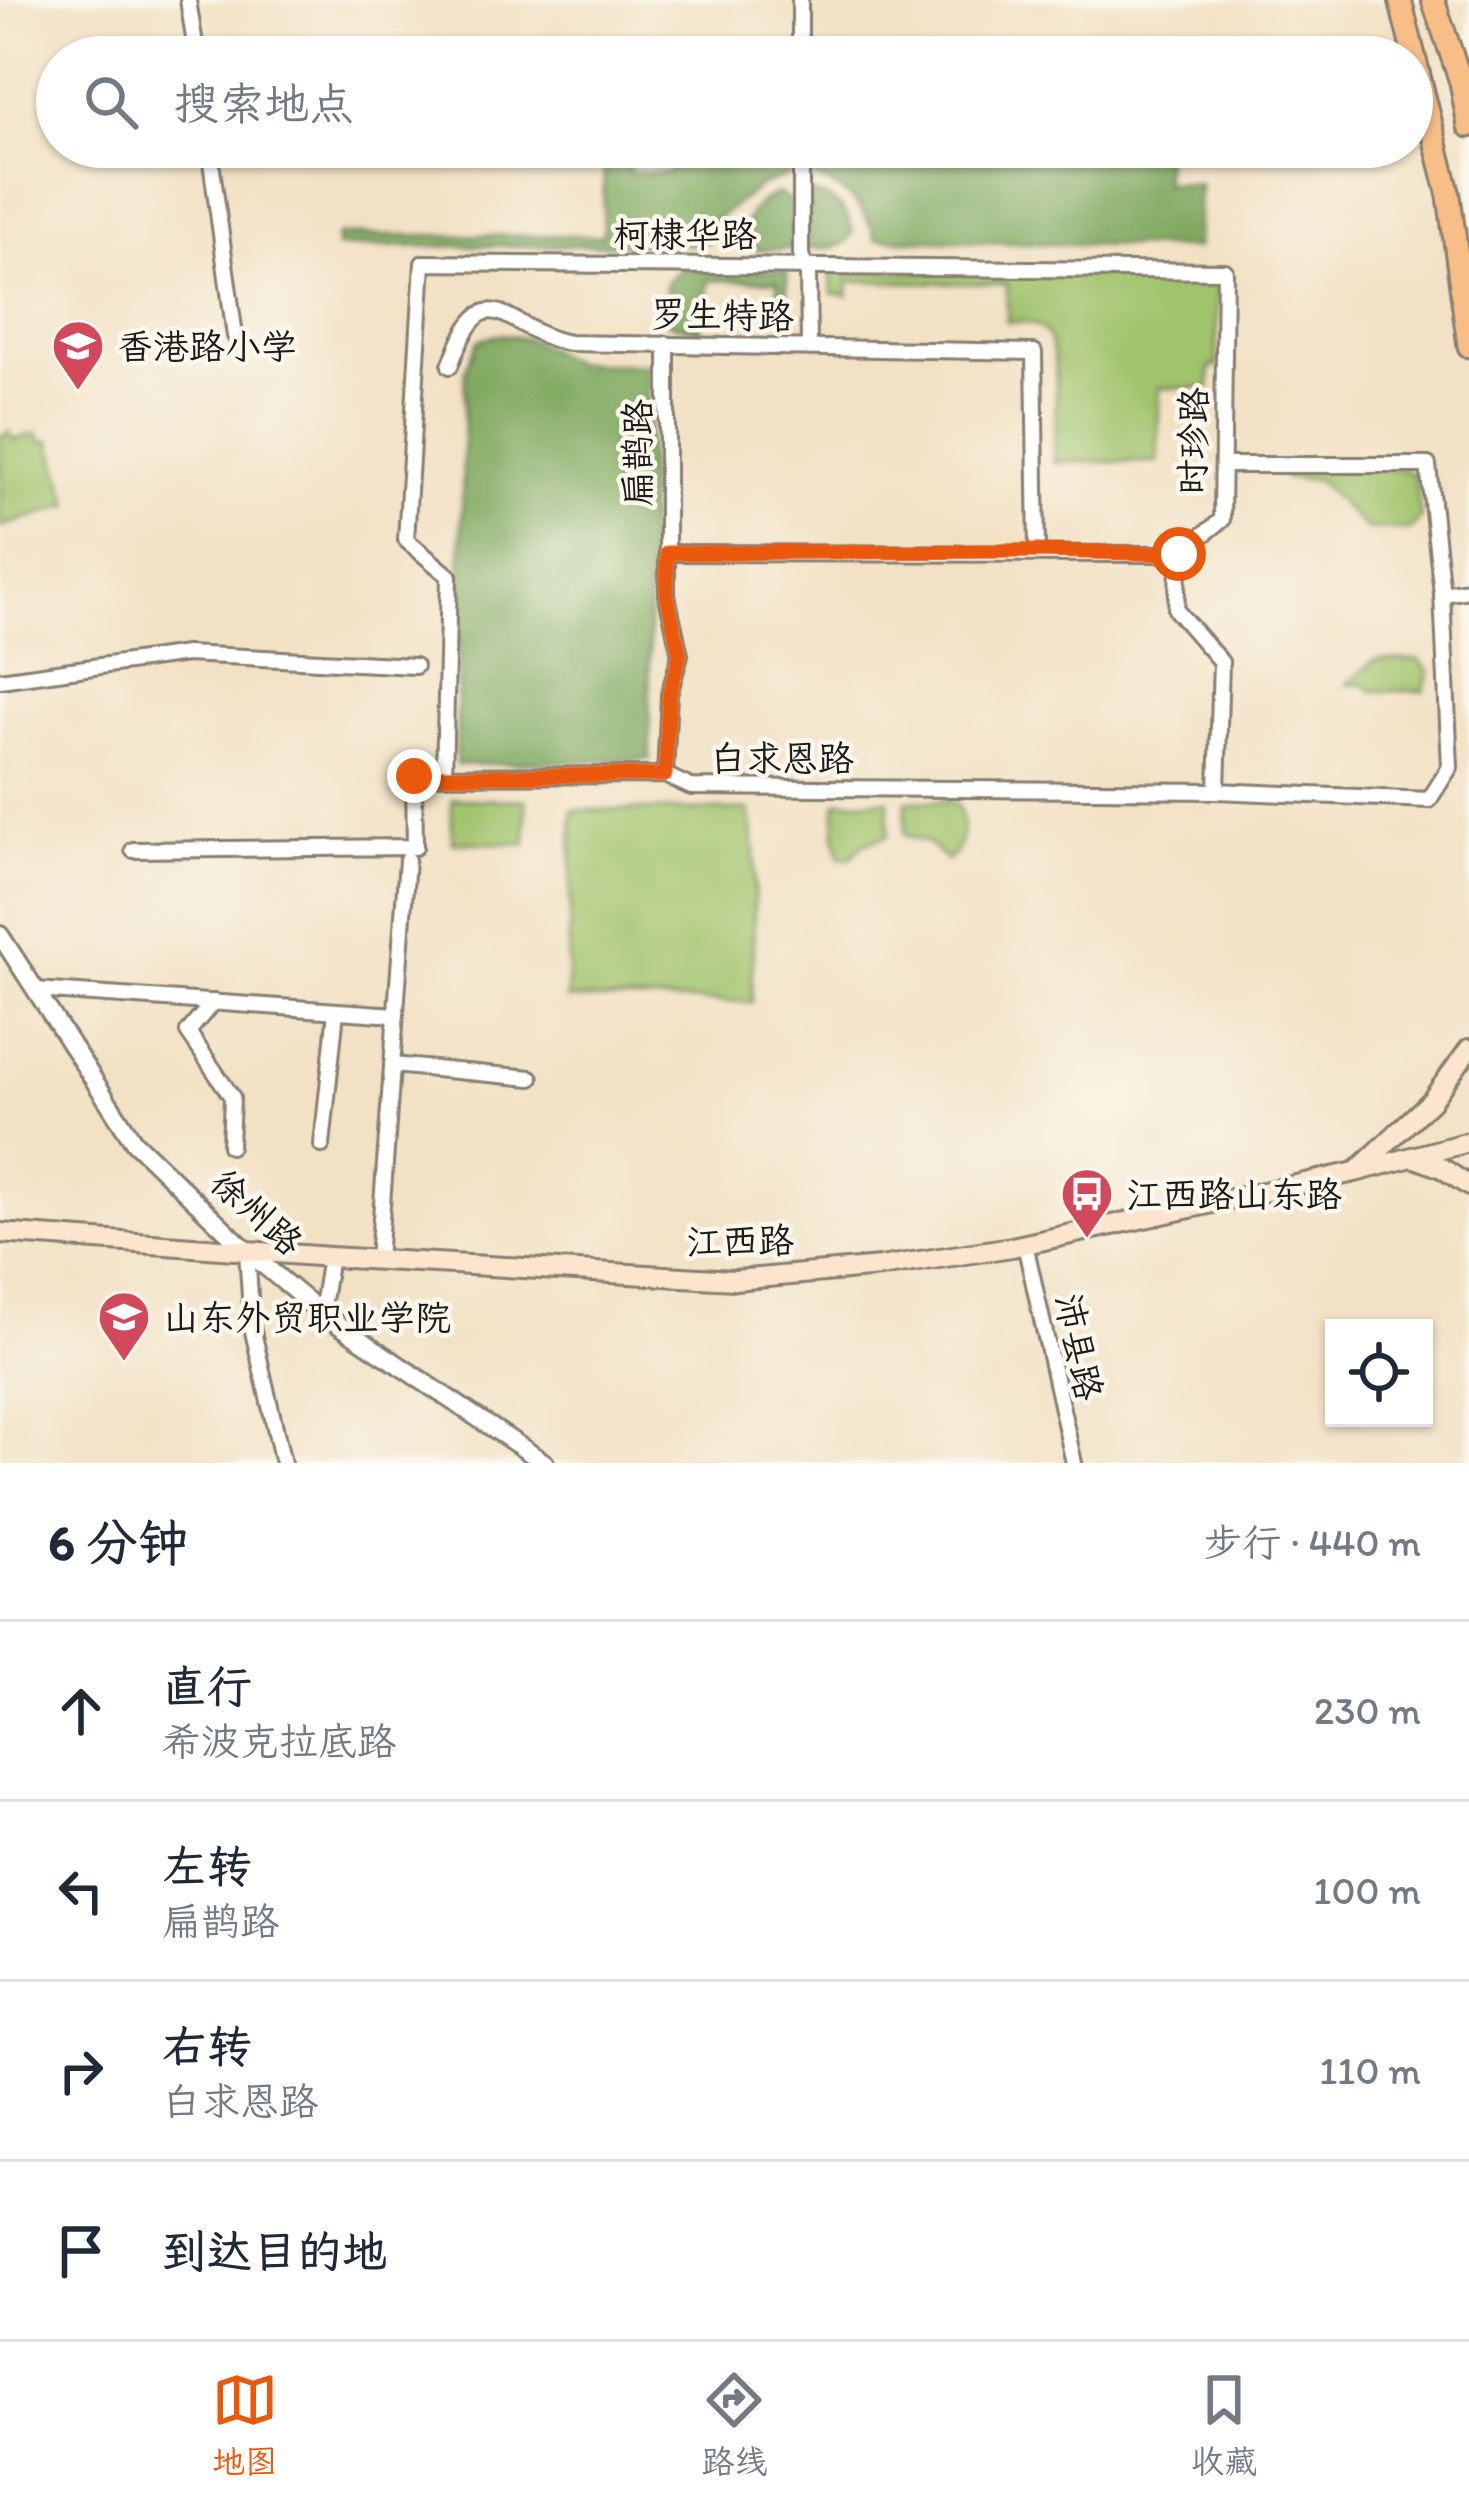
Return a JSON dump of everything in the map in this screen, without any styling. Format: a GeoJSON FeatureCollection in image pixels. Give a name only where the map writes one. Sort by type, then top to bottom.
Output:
{"type":"FeatureCollection","features":[{"type":"Feature","properties":{"kind":"main road"},"geometry":{"type":"LineString","coordinates":[[1400,0],[1409,36]]}},
{"type":"Feature","properties":{"kind":"main road"},"geometry":{"type":"LineString","coordinates":[[1433,0],[1461,82],[1469,127]]}},
{"type":"Feature","properties":{"kind":"main road"},"geometry":{"type":"LineString","coordinates":[[1433,132],[1449,196],[1469,346]]}},
{"type":"Feature","properties":{"kind":"main road"},"geometry":{"type":"LineString","coordinates":[[1355,1172],[1431,1101],[1469,1049]]}},
{"type":"Feature","properties":{"kind":"main road","name":"江西路"},"geometry":{"type":"LineString","coordinates":[[0,1233],[735,1280],[880,1267],[1025,1244],[1355,1172],[1469,1142]]}},
{"type":"Feature","properties":{"kind":"main road"},"geometry":{"type":"LineString","coordinates":[[1413,1157],[1469,1186]]}},
{"type":"Feature","properties":{"kind":"street"},"geometry":{"type":"LineString","coordinates":[[188,0],[193,36]]}},
{"type":"Feature","properties":{"kind":"street"},"geometry":{"type":"LineString","coordinates":[[800,0],[800,36]]}},
{"type":"Feature","properties":{"kind":"street"},"geometry":{"type":"LineString","coordinates":[[212,168],[235,336]]}},
{"type":"Feature","properties":{"kind":"street"},"geometry":{"type":"LineString","coordinates":[[801,168],[801,255],[809,346]]}},
{"type":"Feature","properties":{"kind":"street","name":"柯棣华路"},"geometry":{"type":"LineString","coordinates":[[444,776],[449,576],[406,539],[423,263],[1225,271]]}},
{"type":"Feature","properties":{"kind":"street","name":"时珍路"},"geometry":{"type":"LineString","coordinates":[[1179,554],[1222,520],[1225,271]]}},
{"type":"Feature","properties":{"kind":"street","name":"罗生特路"},"geometry":{"type":"LineString","coordinates":[[450,366],[468,323],[486,312],[503,311],[553,340],[1034,352],[1036,551]]}},
{"type":"Feature","properties":{"kind":"street","name":"扁鹊路"},"geometry":{"type":"LineString","coordinates":[[665,775],[669,695],[680,655],[667,596],[667,344]]}},
{"type":"Feature","properties":{"kind":"street"},"geometry":{"type":"LineString","coordinates":[[1223,465],[1428,465],[1442,594],[1469,590]]}},
{"type":"Feature","properties":{"kind":"street"},"geometry":{"type":"LineString","coordinates":[[667,553],[1179,554],[1176,610],[1220,662],[1216,791]]}},
{"type":"Feature","properties":{"kind":"street","name":"白求恩路"},"geometry":{"type":"LineString","coordinates":[[444,776],[665,775],[691,788],[1216,791],[1429,800],[1450,767],[1442,594]]}},
{"type":"Feature","properties":{"kind":"street"},"geometry":{"type":"LineString","coordinates":[[0,680],[187,654],[415,666]]}},
{"type":"Feature","properties":{"kind":"street"},"geometry":{"type":"LineString","coordinates":[[133,850],[415,847],[414,776],[444,776]]}},
{"type":"Feature","properties":{"kind":"street"},"geometry":{"type":"LineString","coordinates":[[378,1260],[407,860]]}},
{"type":"Feature","properties":{"kind":"street","name":"徐州路"},"geometry":{"type":"LineString","coordinates":[[0,934],[6,957],[36,990],[134,1142],[247,1251],[321,1313],[544,1463]]}},
{"type":"Feature","properties":{"kind":"street"},"geometry":{"type":"LineString","coordinates":[[36,990],[396,1015]]}},
{"type":"Feature","properties":{"kind":"street"},"geometry":{"type":"LineString","coordinates":[[213,1002],[188,1031],[232,1096],[230,1146]]}},
{"type":"Feature","properties":{"kind":"street"},"geometry":{"type":"LineString","coordinates":[[322,1145],[336,1011]]}},
{"type":"Feature","properties":{"kind":"street"},"geometry":{"type":"LineString","coordinates":[[392,1065],[531,1078]]}},
{"type":"Feature","properties":{"kind":"street","name":"沛县路"},"geometry":{"type":"LineString","coordinates":[[1025,1244],[1073,1463]]}},
{"type":"Feature","properties":{"kind":"street"},"geometry":{"type":"LineString","coordinates":[[247,1251],[252,1327],[283,1463]]}},
{"type":"Feature","properties":{"kind":"street"},"geometry":{"type":"LineString","coordinates":[[321,1313],[330,1257]]}},
{"type":"Feature","properties":{"kind":"green space"},"geometry":{"type":"Polygon","coordinates":[[[604,168],[670,173],[670,168],[788,168],[788,176],[761,185],[711,223],[705,244],[337,247],[337,235],[603,236],[604,168]]]}},
{"type":"Feature","properties":{"kind":"green space"},"geometry":{"type":"Polygon","coordinates":[[[810,168],[1164,168],[1164,183],[1199,184],[1197,248],[876,239],[851,198],[810,175],[810,168]]]}},
{"type":"Feature","properties":{"kind":"green space"},"geometry":{"type":"Polygon","coordinates":[[[779,194],[791,202],[792,249],[756,250],[747,232],[750,216],[761,203],[779,194]]]}},
{"type":"Feature","properties":{"kind":"green space"},"geometry":{"type":"Polygon","coordinates":[[[812,194],[834,202],[848,218],[853,233],[844,243],[807,248],[807,199],[812,194]]]}},
{"type":"Feature","properties":{"kind":"green space"},"geometry":{"type":"Polygon","coordinates":[[[680,269],[787,271],[787,293],[778,293],[778,281],[709,280],[700,331],[667,323],[666,282],[680,269]]]}},
{"type":"Feature","properties":{"kind":"green space"},"geometry":{"type":"Polygon","coordinates":[[[831,271],[1217,276],[1217,367],[1210,367],[1210,388],[1159,388],[1158,462],[1054,462],[1054,356],[1044,331],[1007,322],[1007,284],[849,281],[848,296],[832,293],[831,271]]]}},
{"type":"Feature","properties":{"kind":"green space"},"geometry":{"type":"Polygon","coordinates":[[[499,334],[529,339],[574,363],[648,365],[650,759],[456,765],[465,370],[478,341],[499,334]]]}},
{"type":"Feature","properties":{"kind":"green space"},"geometry":{"type":"Polygon","coordinates":[[[10,432],[13,440],[38,433],[41,442],[50,440],[70,505],[0,527],[0,436],[10,432]]]}},
{"type":"Feature","properties":{"kind":"green space"},"geometry":{"type":"Polygon","coordinates":[[[1286,468],[1404,469],[1415,476],[1421,518],[1410,530],[1366,529],[1317,480],[1285,478],[1286,468]]]}},
{"type":"Feature","properties":{"kind":"green space"},"geometry":{"type":"Polygon","coordinates":[[[1375,660],[1419,660],[1430,671],[1424,691],[1372,691],[1365,685],[1347,684],[1375,660]]]}},
{"type":"Feature","properties":{"kind":"green space"},"geometry":{"type":"Polygon","coordinates":[[[452,799],[526,800],[526,844],[452,842],[452,799]]]}},
{"type":"Feature","properties":{"kind":"green space"},"geometry":{"type":"Polygon","coordinates":[[[889,800],[888,836],[863,844],[849,859],[840,858],[836,804],[889,800]]]}},
{"type":"Feature","properties":{"kind":"green space"},"geometry":{"type":"Polygon","coordinates":[[[906,801],[951,801],[958,806],[962,836],[947,861],[928,843],[905,835],[906,801]]]}},
{"type":"Feature","properties":{"kind":"green space"},"geometry":{"type":"Polygon","coordinates":[[[573,810],[749,810],[755,850],[752,1002],[567,999],[573,810]]]}},
{"type":"Feature","properties":{"kind":"place","name":"香港路小学"},"geometry":{"type":"Point","coordinates":[78,392]}},
{"type":"Feature","properties":{"kind":"place","name":"江西路山东路"},"geometry":{"type":"Point","coordinates":[1087,1240]}},
{"type":"Feature","properties":{"kind":"place","name":"山东外贸职业学院"},"geometry":{"type":"Point","coordinates":[124,1363]}},
{"type":"Feature","properties":{"kind":"route"},"geometry":{"type":"LineString","coordinates":[[414,776],[665,775],[669,695],[680,655],[667,596],[667,553],[1179,554]]}}]}
